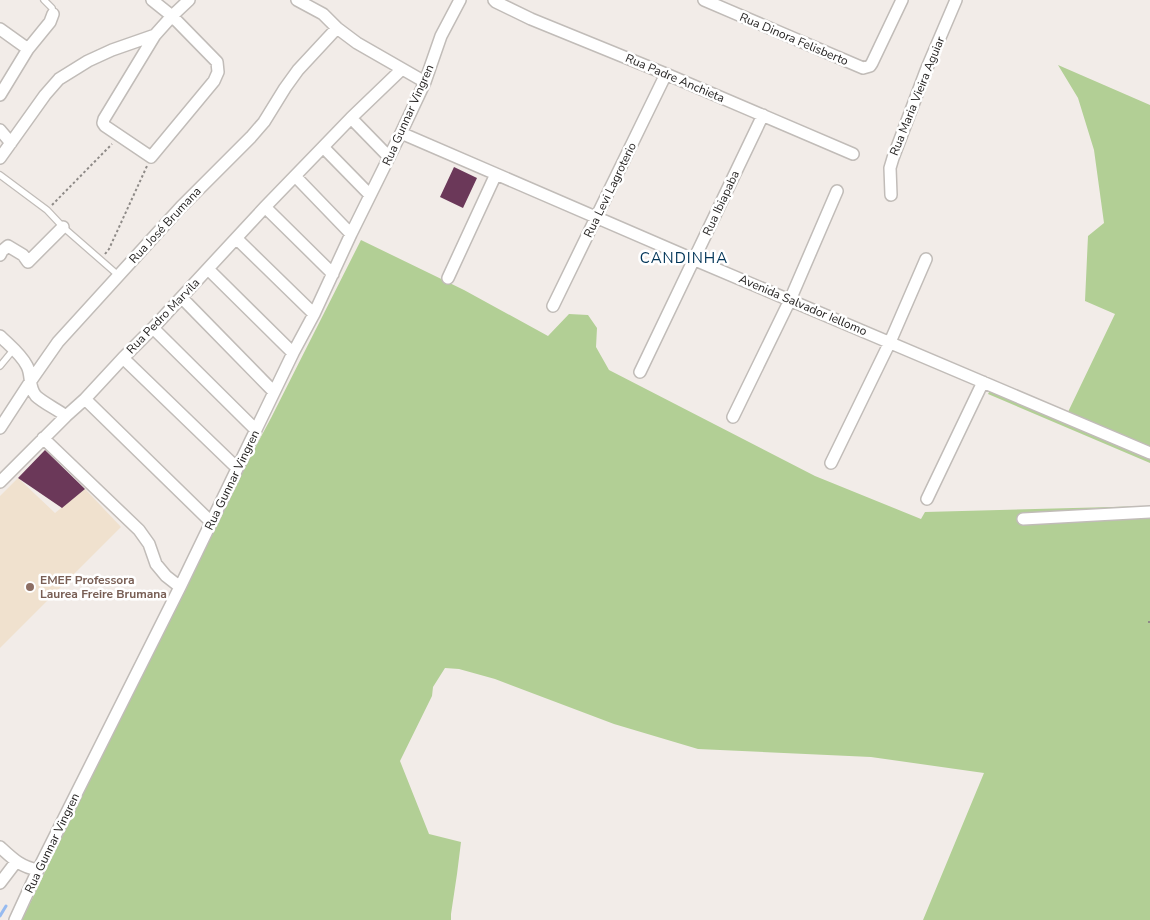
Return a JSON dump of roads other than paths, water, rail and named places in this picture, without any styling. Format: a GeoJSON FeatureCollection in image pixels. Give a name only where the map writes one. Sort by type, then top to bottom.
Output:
{"type":"FeatureCollection","features":[{"type":"Feature","properties":{"kind":"street"},"geometry":{"type":"LineString","coordinates":[[152,0],[172,16],[217,62],[218,72],[214,81],[151,158],[105,126],[104,119],[154,35],[172,16],[188,0]]}},
{"type":"Feature","properties":{"kind":"street"},"geometry":{"type":"LineString","coordinates":[[297,0],[322,14],[357,43],[425,82]]}},
{"type":"Feature","properties":{"kind":"street","name":"Rua Gunnar Vingren"},"geometry":{"type":"LineString","coordinates":[[15,920],[314,314],[425,82],[441,36],[459,0]]}},
{"type":"Feature","properties":{"kind":"street","name":"Rua Dinora Felisberto"},"geometry":{"type":"LineString","coordinates":[[704,0],[864,68],[870,66],[902,0]]}},
{"type":"Feature","properties":{"kind":"street","name":"Rua Maria Vieira Aguiar"},"geometry":{"type":"LineString","coordinates":[[891,195],[890,168],[894,153],[956,0]]}},
{"type":"Feature","properties":{"kind":"street","name":"Rua Padre Anchieta"},"geometry":{"type":"LineString","coordinates":[[495,1],[853,154]]}},
{"type":"Feature","properties":{"kind":"street"},"geometry":{"type":"LineString","coordinates":[[0,95],[28,49],[50,22],[53,14]]}},
{"type":"Feature","properties":{"kind":"street","name":"Rua José Brumana"},"geometry":{"type":"LineString","coordinates":[[0,428],[58,342],[181,207],[252,137],[298,70],[337,28]]}},
{"type":"Feature","properties":{"kind":"street"},"geometry":{"type":"LineString","coordinates":[[0,29],[28,49]]}},
{"type":"Feature","properties":{"kind":"street"},"geometry":{"type":"LineString","coordinates":[[0,158],[45,95],[59,80],[88,61],[154,35]]}},
{"type":"Feature","properties":{"kind":"street","name":"Rua Pedro Marvila"},"geometry":{"type":"LineString","coordinates":[[0,482],[85,399],[182,298],[294,176],[402,69]]}},
{"type":"Feature","properties":{"kind":"street","name":"Rua Levi Lagroterio"},"geometry":{"type":"LineString","coordinates":[[553,306],[666,74]]}},
{"type":"Feature","properties":{"kind":"street","name":"Rua Ibiapaba"},"geometry":{"type":"LineString","coordinates":[[640,372],[763,115]]}},
{"type":"Feature","properties":{"kind":"street"},"geometry":{"type":"LineString","coordinates":[[351,118],[389,157]]}},
{"type":"Feature","properties":{"kind":"street"},"geometry":{"type":"LineString","coordinates":[[0,130],[11,143]]}},
{"type":"Feature","properties":{"kind":"street","name":"Avenida Salvador Iellomo"},"geometry":{"type":"LineString","coordinates":[[401,133],[1150,453]]}},
{"type":"Feature","properties":{"kind":"street"},"geometry":{"type":"LineString","coordinates":[[323,146],[370,195]]}},
{"type":"Feature","properties":{"kind":"street"},"geometry":{"type":"LineString","coordinates":[[448,278],[496,174]]}},
{"type":"Feature","properties":{"kind":"street"},"geometry":{"type":"LineString","coordinates":[[294,176],[351,234]]}},
{"type":"Feature","properties":{"kind":"street"},"geometry":{"type":"LineString","coordinates":[[733,417],[790,300],[837,191]]}},
{"type":"Feature","properties":{"kind":"street"},"geometry":{"type":"LineString","coordinates":[[265,208],[333,274]]}},
{"type":"Feature","properties":{"kind":"street"},"geometry":{"type":"LineString","coordinates":[[0,255],[8,246],[23,255],[28,262],[63,227]]}},
{"type":"Feature","properties":{"kind":"street"},"geometry":{"type":"LineString","coordinates":[[237,239],[314,314]]}},
{"type":"Feature","properties":{"kind":"street"},"geometry":{"type":"LineString","coordinates":[[831,463],[890,342],[926,259]]}},
{"type":"Feature","properties":{"kind":"street"},"geometry":{"type":"LineString","coordinates":[[208,269],[293,354]]}},
{"type":"Feature","properties":{"kind":"street"},"geometry":{"type":"LineString","coordinates":[[182,298],[274,392]]}},
{"type":"Feature","properties":{"kind":"street"},"geometry":{"type":"LineString","coordinates":[[153,328],[256,430]]}},
{"type":"Feature","properties":{"kind":"street"},"geometry":{"type":"LineString","coordinates":[[0,336],[28,366],[30,382],[36,396],[66,416]]}},
{"type":"Feature","properties":{"kind":"street"},"geometry":{"type":"LineString","coordinates":[[123,358],[238,468]]}},
{"type":"Feature","properties":{"kind":"street"},"geometry":{"type":"LineString","coordinates":[[927,499],[983,382]]}},
{"type":"Feature","properties":{"kind":"street"},"geometry":{"type":"LineString","coordinates":[[85,399],[211,522]]}},
{"type":"Feature","properties":{"kind":"street"},"geometry":{"type":"LineString","coordinates":[[43,438],[140,530],[156,564],[166,576],[180,587]]}},
{"type":"Feature","properties":{"kind":"street"},"geometry":{"type":"LineString","coordinates":[[1023,518],[1150,512]]}},
{"type":"Feature","properties":{"kind":"street"},"geometry":{"type":"LineString","coordinates":[[0,847],[16,862],[38,870]]}},
{"type":"Feature","properties":{"kind":"street"},"geometry":{"type":"LineString","coordinates":[[0,883],[16,862]]}},
{"type":"Feature","properties":{"kind":"lane"},"geometry":{"type":"LineString","coordinates":[[44,0],[52,8],[53,14]]}},
{"type":"Feature","properties":{"kind":"lane"},"geometry":{"type":"LineString","coordinates":[[0,175],[47,210],[63,227],[118,275]]}},
{"type":"Feature","properties":{"kind":"lane"},"geometry":{"type":"LineString","coordinates":[[0,366],[14,350]]}},
{"type":"Feature","properties":{"kind":"waterway"},"geometry":{"type":"LineString","coordinates":[[0,916],[6,906]]}},
{"type":"Feature","properties":{"kind":"place","name":"EMEF Professora Laurea Freire Brumana"},"geometry":{"type":"Point","coordinates":[30,587]}},
{"type":"Feature","properties":{"kind":"district","name":"CANDINHA"},"geometry":{"type":"Point","coordinates":[684,258]}}]}
